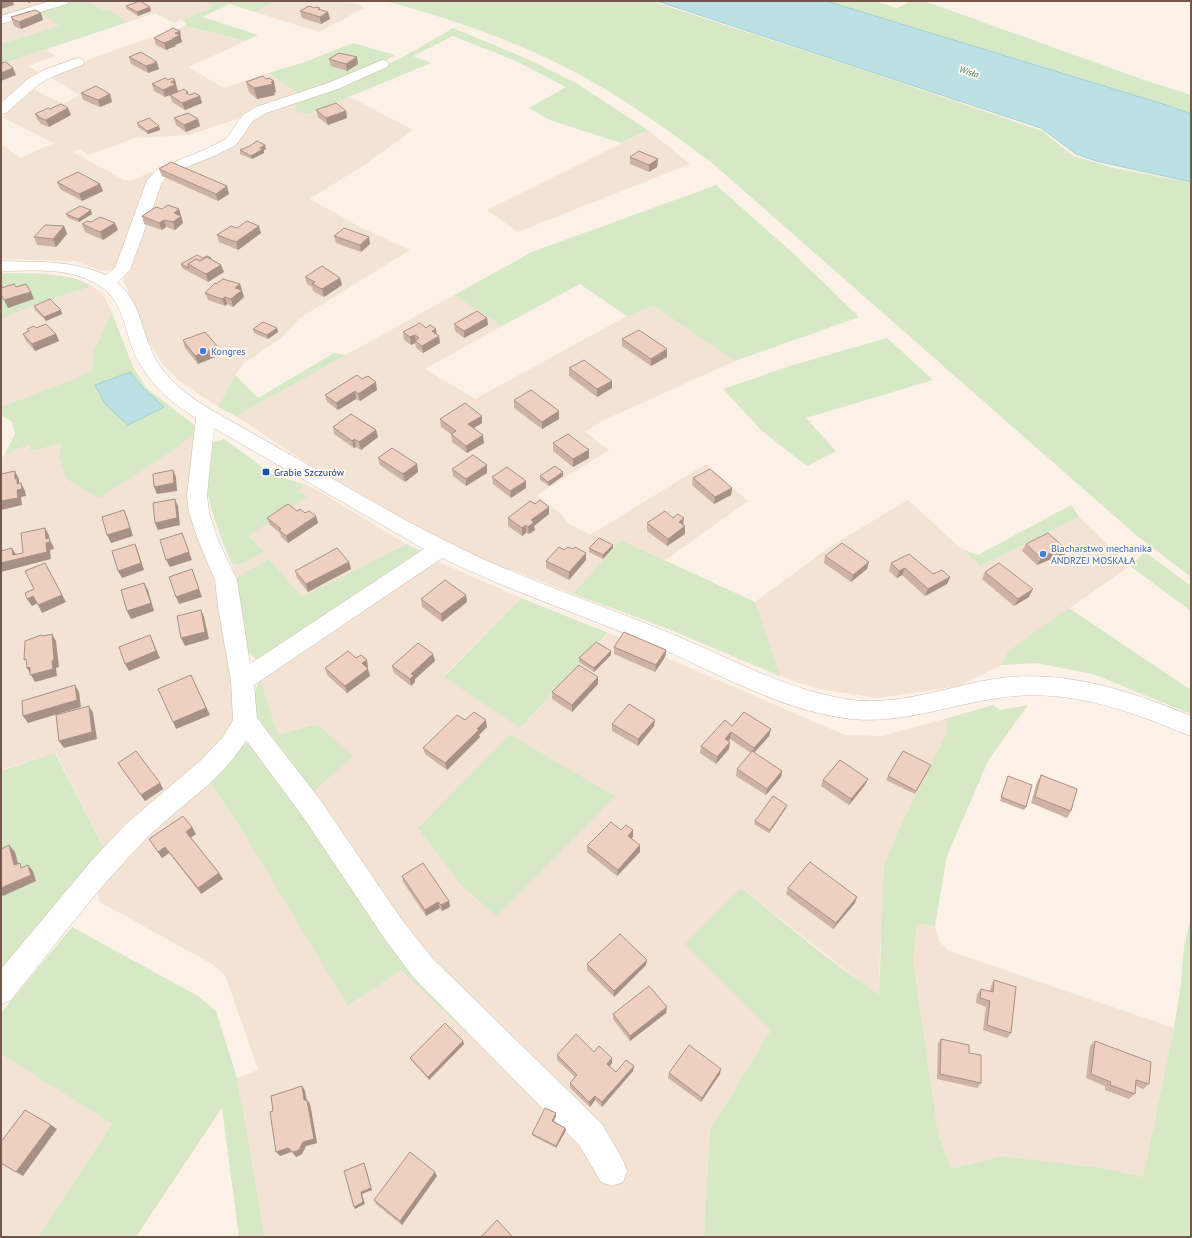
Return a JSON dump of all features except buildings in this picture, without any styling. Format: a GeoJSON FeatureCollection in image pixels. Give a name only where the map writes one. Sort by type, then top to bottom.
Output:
{"type":"FeatureCollection","features":[{"type":"Feature","properties":{"kind":"street"},"geometry":{"type":"LineString","coordinates":[[1,20],[63,1]]}},
{"type":"Feature","properties":{"kind":"street"},"geometry":{"type":"LineString","coordinates":[[1,110],[34,81],[49,73],[77,62]]}},
{"type":"Feature","properties":{"kind":"street"},"geometry":{"type":"LineString","coordinates":[[107,283],[122,270],[155,180],[161,172],[209,153],[230,142],[248,118],[261,110],[333,86],[382,64]]}},
{"type":"Feature","properties":{"kind":"street"},"geometry":{"type":"LineString","coordinates":[[1,266],[70,269],[88,274],[107,283],[119,293],[126,303],[141,349],[156,375],[177,396],[206,416],[408,532],[488,570],[665,640],[797,697],[849,710],[875,712],[894,710],[1001,688],[1031,685],[1056,686],[1118,699],[1191,726]]}},
{"type":"Feature","properties":{"kind":"street"},"geometry":{"type":"LineString","coordinates":[[206,416],[197,495],[199,512],[226,580],[229,607],[242,681],[245,721],[312,809],[393,929],[423,968],[591,1135],[612,1171]]}},
{"type":"Feature","properties":{"kind":"street"},"geometry":{"type":"LineString","coordinates":[[242,681],[441,548]]}},
{"type":"Feature","properties":{"kind":"street"},"geometry":{"type":"LineString","coordinates":[[1,990],[102,867],[135,832],[209,768],[230,744],[245,721]]}},
{"type":"Feature","properties":{"kind":"shaded area"},"geometry":{"type":"Polygon","coordinates":[[[1,1],[69,1],[39,11],[59,26],[1,44],[1,1]]]}},
{"type":"Feature","properties":{"kind":"shaded area"},"geometry":{"type":"Polygon","coordinates":[[[86,1],[200,1],[216,6],[174,23],[155,13],[128,22],[109,10],[104,11],[86,1]]]}},
{"type":"Feature","properties":{"kind":"shaded area"},"geometry":{"type":"Polygon","coordinates":[[[276,1],[342,1],[358,4],[364,8],[319,32],[255,12],[276,1]]]}},
{"type":"Feature","properties":{"kind":"shaded area"},"geometry":{"type":"Polygon","coordinates":[[[186,26],[245,41],[189,67],[223,88],[268,73],[301,95],[252,111],[240,118],[189,135],[135,138],[89,155],[79,149],[73,152],[124,180],[133,180],[150,172],[154,174],[114,269],[101,271],[76,261],[1,259],[1,144],[20,158],[54,143],[2,117],[31,88],[63,104],[80,95],[49,77],[66,68],[148,38],[156,38],[186,26]]]}},
{"type":"Feature","properties":{"kind":"shaded area"},"geometry":{"type":"Polygon","coordinates":[[[46,49],[55,56],[29,66],[38,72],[4,104],[1,105],[1,64],[46,49]]]}},
{"type":"Feature","properties":{"kind":"shaded area"},"geometry":{"type":"Polygon","coordinates":[[[350,97],[413,130],[367,163],[310,199],[358,226],[410,250],[300,318],[281,338],[244,363],[235,375],[218,407],[178,380],[161,362],[149,342],[123,279],[133,255],[160,176],[210,155],[254,117],[295,103],[308,114],[350,97]]]}},
{"type":"Feature","properties":{"kind":"shaded area"},"geometry":{"type":"Polygon","coordinates":[[[648,130],[690,164],[518,232],[487,210],[648,130]]]}},
{"type":"Feature","properties":{"kind":"shaded area"},"geometry":{"type":"Polygon","coordinates":[[[92,286],[103,294],[112,313],[94,350],[93,372],[1,407],[1,319],[37,304],[92,286]]]}},
{"type":"Feature","properties":{"kind":"shaded area"},"geometry":{"type":"Polygon","coordinates":[[[454,295],[502,326],[425,369],[475,399],[627,316],[654,306],[735,361],[604,420],[585,432],[609,450],[537,495],[561,514],[569,524],[590,535],[706,464],[748,501],[665,560],[621,540],[573,594],[473,555],[389,511],[310,465],[236,416],[454,295]]]}},
{"type":"Feature","properties":{"kind":"shaded area"},"geometry":{"type":"Polygon","coordinates":[[[195,433],[237,691],[229,735],[105,851],[56,753],[1,770],[1,459],[6,453],[30,444],[32,451],[61,444],[175,449],[195,433]]]}},
{"type":"Feature","properties":{"kind":"shaded area"},"geometry":{"type":"Polygon","coordinates":[[[304,484],[317,490],[406,544],[302,597],[269,559],[234,584],[232,564],[240,565],[263,552],[249,536],[307,497],[299,491],[304,484]]]}},
{"type":"Feature","properties":{"kind":"shaded area"},"geometry":{"type":"Polygon","coordinates":[[[908,500],[980,566],[1079,517],[1130,566],[1008,651],[1002,665],[959,686],[878,698],[818,689],[780,676],[755,602],[834,544],[908,500]]]}},
{"type":"Feature","properties":{"kind":"shaded area"},"geometry":{"type":"Polygon","coordinates":[[[437,561],[521,598],[444,676],[520,728],[609,633],[845,735],[882,736],[948,718],[947,735],[898,831],[880,944],[879,996],[741,888],[771,1030],[710,1130],[704,1237],[265,1237],[237,1078],[258,1070],[226,977],[212,964],[100,902],[97,889],[157,823],[210,782],[245,835],[349,1006],[401,969],[510,1074],[421,953],[313,792],[352,756],[317,724],[278,735],[260,678],[437,561]]]}},
{"type":"Feature","properties":{"kind":"shaded area"},"geometry":{"type":"Polygon","coordinates":[[[917,924],[935,926],[939,941],[949,951],[1174,1028],[1143,1177],[1102,1168],[1002,1156],[951,1169],[938,1133],[913,961],[917,924]]]}},
{"type":"Feature","properties":{"kind":"shaded area"},"geometry":{"type":"Polygon","coordinates":[[[1,1054],[112,1124],[38,1237],[1,1237],[1,1054]]]}},
{"type":"Feature","properties":{"kind":"green space"},"geometry":{"type":"Polygon","coordinates":[[[69,1],[86,1],[104,11],[109,10],[128,22],[1,64],[1,44],[59,26],[38,11],[69,1]]]}},
{"type":"Feature","properties":{"kind":"green space"},"geometry":{"type":"Polygon","coordinates":[[[200,1],[276,1],[255,12],[230,4],[202,17],[258,35],[245,41],[186,26],[186,23],[182,20],[215,6],[200,1]]]}},
{"type":"Feature","properties":{"kind":"green space"},"geometry":{"type":"Polygon","coordinates":[[[385,1],[651,1],[872,73],[1042,131],[1073,156],[1110,167],[1191,183],[1191,577],[1136,535],[712,163],[662,127],[593,82],[529,50],[482,31],[385,1]]]}},
{"type":"Feature","properties":{"kind":"green space"},"geometry":{"type":"Polygon","coordinates":[[[824,1],[875,1],[897,8],[911,1],[924,1],[1147,81],[1191,95],[1191,114],[824,1]]]}},
{"type":"Feature","properties":{"kind":"green space"},"geometry":{"type":"Polygon","coordinates":[[[453,28],[532,61],[576,83],[648,130],[621,143],[550,120],[529,108],[566,87],[516,61],[453,36],[413,56],[431,63],[308,114],[297,112],[295,103],[358,78],[403,57],[453,28]]]}},
{"type":"Feature","properties":{"kind":"green space"},"geometry":{"type":"Polygon","coordinates":[[[353,43],[395,55],[366,71],[301,95],[268,73],[302,63],[353,43]]]}},
{"type":"Feature","properties":{"kind":"green space"},"geometry":{"type":"Polygon","coordinates":[[[716,185],[795,255],[859,317],[735,361],[654,306],[627,316],[580,284],[502,326],[454,295],[532,252],[716,185]]]}},
{"type":"Feature","properties":{"kind":"green space"},"geometry":{"type":"Polygon","coordinates":[[[1,273],[48,274],[82,281],[92,286],[37,304],[1,319],[1,273]]]}},
{"type":"Feature","properties":{"kind":"green space"},"geometry":{"type":"Polygon","coordinates":[[[112,313],[133,367],[146,388],[194,425],[195,433],[175,449],[99,498],[67,479],[59,457],[61,444],[31,451],[30,444],[5,454],[15,434],[12,422],[1,415],[1,407],[92,372],[94,350],[112,313]]]}},
{"type":"Feature","properties":{"kind":"green space"},"geometry":{"type":"Polygon","coordinates":[[[887,338],[933,380],[806,418],[836,451],[807,466],[762,431],[723,389],[790,366],[887,338]]]}},
{"type":"Feature","properties":{"kind":"green space"},"geometry":{"type":"Polygon","coordinates":[[[334,353],[346,355],[236,416],[218,407],[235,375],[258,398],[334,353]]]}},
{"type":"Feature","properties":{"kind":"green space"},"geometry":{"type":"Polygon","coordinates":[[[224,439],[275,476],[304,484],[299,491],[307,497],[249,536],[264,552],[240,565],[232,564],[223,543],[215,521],[207,488],[206,469],[211,443],[224,439]]]}},
{"type":"Feature","properties":{"kind":"green space"},"geometry":{"type":"Polygon","coordinates":[[[1071,505],[1079,517],[980,566],[962,549],[978,555],[1071,505]]]}},
{"type":"Feature","properties":{"kind":"green space"},"geometry":{"type":"Polygon","coordinates":[[[621,540],[755,602],[780,676],[666,628],[573,594],[621,540]]]}},
{"type":"Feature","properties":{"kind":"green space"},"geometry":{"type":"Polygon","coordinates":[[[406,544],[423,552],[256,660],[248,651],[238,609],[235,584],[239,576],[269,559],[302,597],[406,544]]]}},
{"type":"Feature","properties":{"kind":"green space"},"geometry":{"type":"Polygon","coordinates":[[[1145,552],[1191,586],[1191,611],[1130,566],[1145,552]]]}},
{"type":"Feature","properties":{"kind":"green space"},"geometry":{"type":"Polygon","coordinates":[[[521,598],[608,633],[520,728],[444,677],[521,598]]]}},
{"type":"Feature","properties":{"kind":"green space"},"geometry":{"type":"Polygon","coordinates":[[[1069,608],[1191,690],[1191,714],[1093,674],[1036,663],[1002,665],[1008,651],[1069,608]]]}},
{"type":"Feature","properties":{"kind":"green space"},"geometry":{"type":"Polygon","coordinates":[[[260,678],[278,735],[317,724],[353,756],[313,792],[259,725],[252,699],[260,678]]]}},
{"type":"Feature","properties":{"kind":"green space"},"geometry":{"type":"Polygon","coordinates":[[[993,705],[1000,710],[1028,705],[988,761],[947,856],[935,926],[917,924],[913,961],[938,1133],[951,1169],[1002,1156],[1102,1168],[1143,1177],[1174,1028],[1181,983],[1184,947],[1191,917],[1191,1237],[704,1237],[710,1130],[771,1030],[685,944],[741,888],[825,956],[879,995],[884,868],[898,831],[946,735],[948,718],[993,705]]]}},
{"type":"Feature","properties":{"kind":"green space"},"geometry":{"type":"Polygon","coordinates":[[[510,735],[615,796],[497,916],[462,886],[418,828],[510,735]]]}},
{"type":"Feature","properties":{"kind":"green space"},"geometry":{"type":"Polygon","coordinates":[[[246,743],[255,745],[474,1027],[468,1034],[401,970],[348,1006],[245,835],[210,782],[237,747],[246,743]]]}},
{"type":"Feature","properties":{"kind":"green space"},"geometry":{"type":"Polygon","coordinates":[[[55,753],[105,851],[1,976],[1,771],[55,753]]]}},
{"type":"Feature","properties":{"kind":"green space"},"geometry":{"type":"Polygon","coordinates":[[[72,927],[198,996],[216,1011],[237,1078],[265,1237],[239,1237],[222,1108],[136,1237],[38,1237],[112,1124],[1,1054],[1,1013],[72,927]]]}},
{"type":"Feature","properties":{"kind":"water","name":"Wisła"},"geometry":{"type":"Polygon","coordinates":[[[657,1],[826,1],[1166,105],[1191,114],[1191,182],[1096,161],[1076,154],[1041,128],[657,1]]]}},
{"type":"Feature","properties":{"kind":"water"},"geometry":{"type":"Polygon","coordinates":[[[130,372],[143,388],[164,407],[128,425],[106,405],[95,385],[130,372]]]}},
{"type":"Feature","properties":{"kind":"place","name":"Kongres"},"geometry":{"type":"Point","coordinates":[203,351]}},
{"type":"Feature","properties":{"kind":"place","name":"Grabie Szczurów"},"geometry":{"type":"Point","coordinates":[266,472]}},
{"type":"Feature","properties":{"kind":"place","name":"Blacharstwo mechanika ANDRZEJ MOSKAŁA"},"geometry":{"type":"Point","coordinates":[1043,554]}}]}
